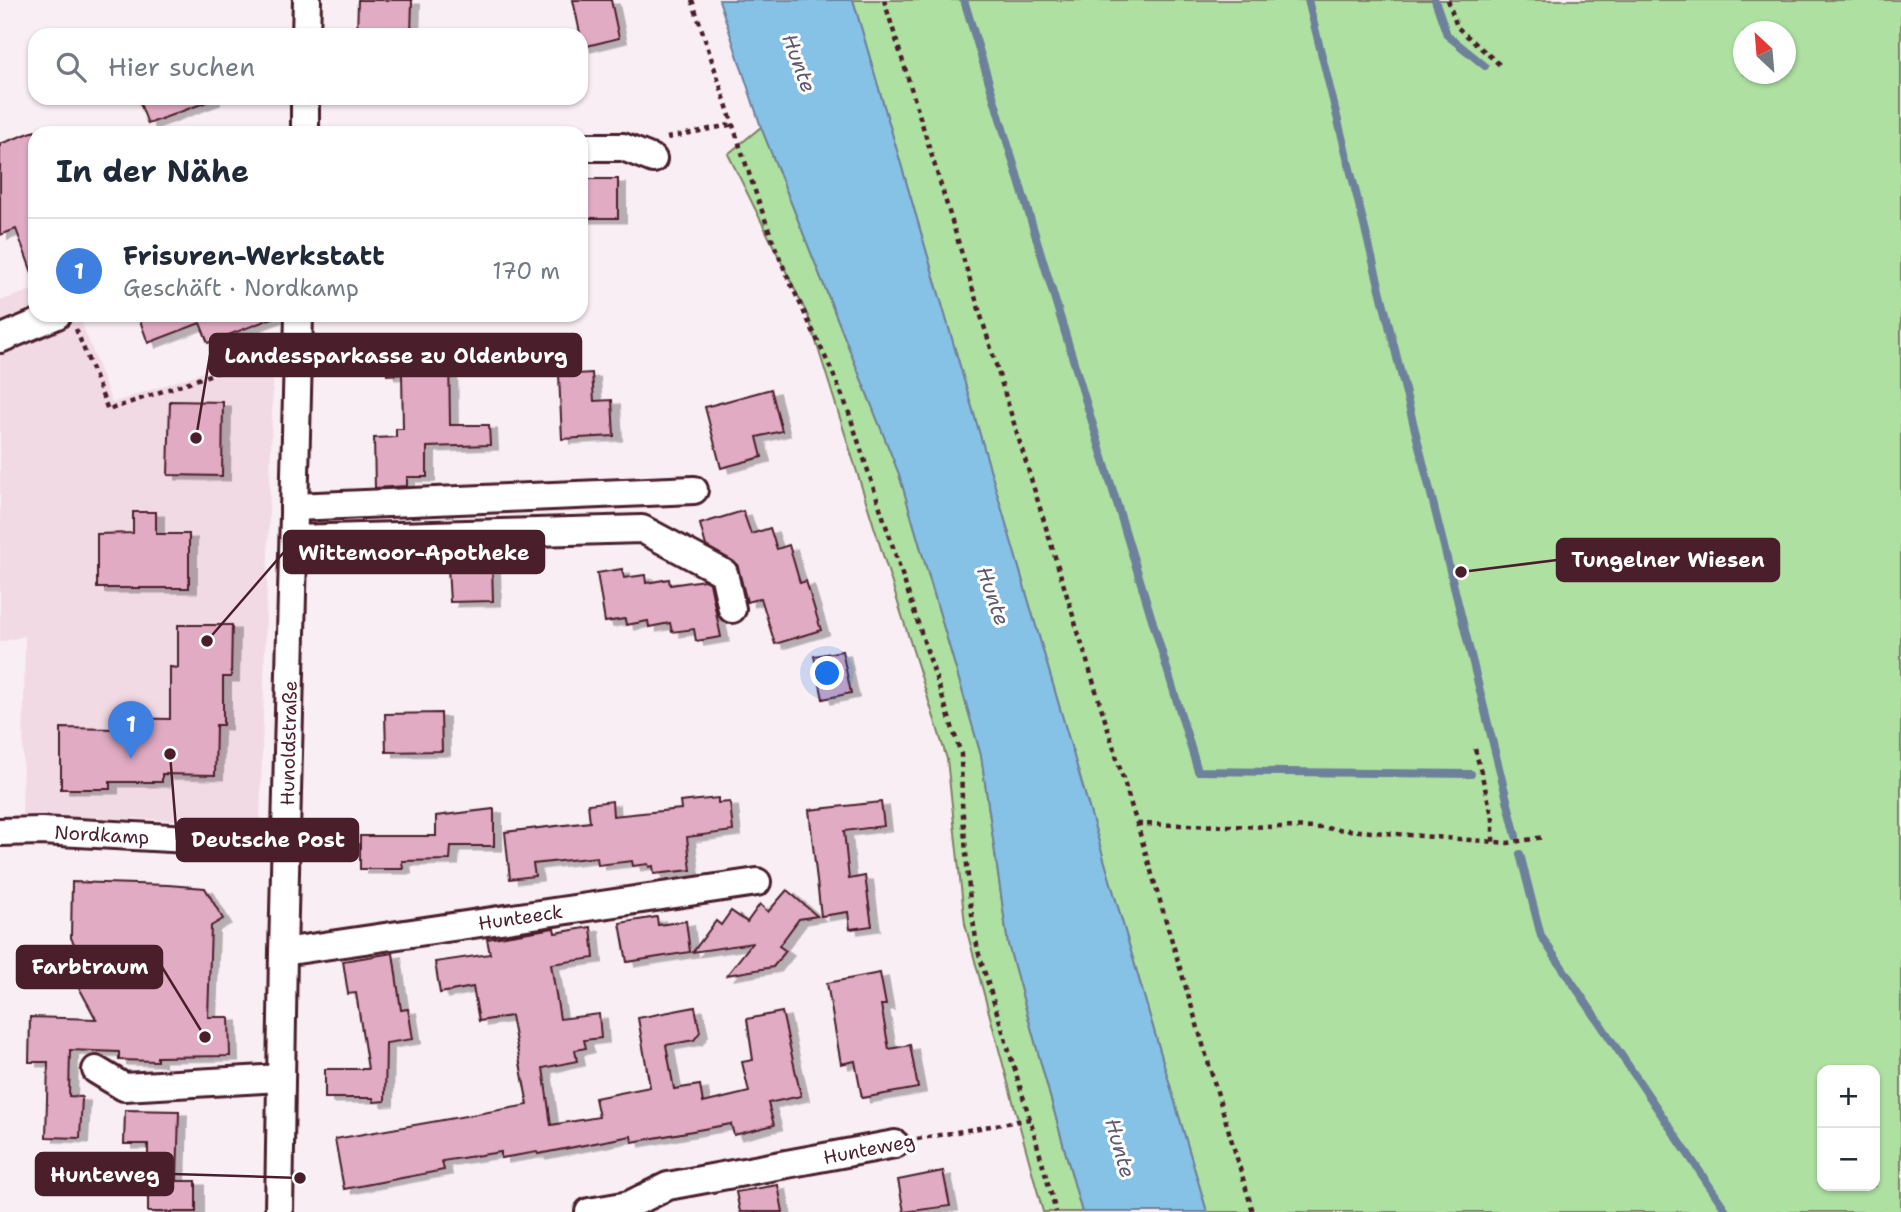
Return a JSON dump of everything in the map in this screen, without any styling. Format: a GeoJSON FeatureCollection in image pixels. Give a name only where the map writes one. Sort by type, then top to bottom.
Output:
{"type":"FeatureCollection","features":[{"type":"Feature","properties":{"kind":"street"},"geometry":{"type":"LineString","coordinates":[[306,28],[307,0]]}},
{"type":"Feature","properties":{"kind":"street"},"geometry":{"type":"LineString","coordinates":[[305,105],[305,126]]}},
{"type":"Feature","properties":{"kind":"street"},"geometry":{"type":"LineString","coordinates":[[588,146],[623,147],[653,159]]}},
{"type":"Feature","properties":{"kind":"street"},"geometry":{"type":"LineString","coordinates":[[0,339],[40,322]]}},
{"type":"Feature","properties":{"kind":"street","name":"Hunoldstraße"},"geometry":{"type":"LineString","coordinates":[[279,1212],[299,322]]}},
{"type":"Feature","properties":{"kind":"street"},"geometry":{"type":"LineString","coordinates":[[294,507],[694,489]]}},
{"type":"Feature","properties":{"kind":"street"},"geometry":{"type":"LineString","coordinates":[[294,539],[642,528],[724,573],[732,609]]}},
{"type":"Feature","properties":{"kind":"street","name":"Nordkamp"},"geometry":{"type":"LineString","coordinates":[[0,832],[41,831],[286,841]]}},
{"type":"Feature","properties":{"kind":"street","name":"Hunteeck"},"geometry":{"type":"LineString","coordinates":[[283,953],[757,882]]}},
{"type":"Feature","properties":{"kind":"street"},"geometry":{"type":"LineString","coordinates":[[96,1070],[124,1087],[281,1078]]}},
{"type":"Feature","properties":{"kind":"street","name":"Hunteweg"},"geometry":{"type":"LineString","coordinates":[[589,1212],[632,1208],[668,1186],[895,1144]]}},
{"type":"Feature","properties":{"kind":"path"},"geometry":{"type":"LineString","coordinates":[[692,0],[786,272],[801,309],[831,366],[848,410],[961,754],[970,902],[978,951],[1056,1212]]}},
{"type":"Feature","properties":{"kind":"path"},"geometry":{"type":"LineString","coordinates":[[884,0],[1253,1212]]}},
{"type":"Feature","properties":{"kind":"path"},"geometry":{"type":"LineString","coordinates":[[1448,0],[1457,27],[1500,65]]}},
{"type":"Feature","properties":{"kind":"path"},"geometry":{"type":"LineString","coordinates":[[653,159],[667,138],[734,124]]}},
{"type":"Feature","properties":{"kind":"path"},"geometry":{"type":"LineString","coordinates":[[70,322],[74,324],[108,410],[298,345]]}},
{"type":"Feature","properties":{"kind":"path"},"geometry":{"type":"LineString","coordinates":[[1475,749],[1493,819],[1493,842]]}},
{"type":"Feature","properties":{"kind":"path"},"geometry":{"type":"LineString","coordinates":[[1137,824],[1323,828],[1508,843],[1544,837]]}},
{"type":"Feature","properties":{"kind":"path","name":"Hunteweg"},"geometry":{"type":"LineString","coordinates":[[895,1144],[1030,1119]]}},
{"type":"Feature","properties":{"kind":"shaded area"},"geometry":{"type":"Polygon","coordinates":[[[28,291],[28,322],[82,322],[112,403],[274,348],[260,823],[22,815],[25,636],[0,642],[0,301],[28,291]]]}},
{"type":"Feature","properties":{"kind":"green space"},"geometry":{"type":"Polygon","coordinates":[[[853,0],[1901,0],[1901,1212],[1207,1212],[853,0]]]}},
{"type":"Feature","properties":{"kind":"green space"},"geometry":{"type":"Polygon","coordinates":[[[761,127],[899,474],[981,755],[1008,944],[1082,1212],[1043,1212],[965,924],[947,759],[808,316],[728,154],[761,127]]]}},
{"type":"Feature","properties":{"kind":"water","name":"Hunte"},"geometry":{"type":"Polygon","coordinates":[[[719,0],[853,0],[1207,1212],[1082,1212],[1008,944],[981,755],[899,474],[761,127],[719,0]]]}},
{"type":"Feature","properties":{"kind":"building"},"geometry":{"type":"Polygon","coordinates":[[[358,0],[412,0],[411,28],[357,28],[358,0]]]}},
{"type":"Feature","properties":{"kind":"building"},"geometry":{"type":"Polygon","coordinates":[[[573,0],[611,0],[619,38],[588,46],[588,28],[579,28],[573,0]]]}},
{"type":"Feature","properties":{"kind":"building"},"geometry":{"type":"Polygon","coordinates":[[[141,105],[199,105],[148,124],[141,105]]]}},
{"type":"Feature","properties":{"kind":"building"},"geometry":{"type":"Polygon","coordinates":[[[28,134],[28,261],[16,229],[0,235],[0,144],[28,134]]]}},
{"type":"Feature","properties":{"kind":"building"},"geometry":{"type":"Polygon","coordinates":[[[588,179],[618,179],[618,218],[588,218],[588,179]]]}},
{"type":"Feature","properties":{"kind":"building"},"geometry":{"type":"Polygon","coordinates":[[[140,322],[262,322],[208,343],[200,323],[148,343],[140,322]]]}},
{"type":"Feature","properties":{"kind":"building"},"geometry":{"type":"Polygon","coordinates":[[[449,353],[450,425],[489,425],[490,445],[427,447],[427,477],[407,477],[407,486],[375,488],[374,438],[396,437],[396,429],[403,429],[402,374],[387,375],[387,354],[449,353]]]}},
{"type":"Feature","properties":{"kind":"building"},"geometry":{"type":"Polygon","coordinates":[[[592,373],[594,401],[612,400],[614,436],[562,439],[559,375],[592,373]]]}},
{"type":"Feature","properties":{"kind":"building"},"geometry":{"type":"Polygon","coordinates":[[[771,389],[782,431],[757,437],[762,457],[721,468],[705,407],[771,389]]]}},
{"type":"Feature","properties":{"kind":"building"},"geometry":{"type":"Polygon","coordinates":[[[170,401],[223,402],[222,476],[168,475],[170,401]]]}},
{"type":"Feature","properties":{"kind":"building"},"geometry":{"type":"Polygon","coordinates":[[[743,511],[751,534],[770,528],[777,549],[789,545],[800,583],[806,581],[821,630],[775,644],[761,598],[747,602],[737,564],[706,546],[700,524],[743,511]]]}},
{"type":"Feature","properties":{"kind":"building"},"geometry":{"type":"Polygon","coordinates":[[[133,512],[156,512],[156,534],[189,534],[189,588],[97,588],[97,534],[133,533],[133,512]]]}},
{"type":"Feature","properties":{"kind":"building"},"geometry":{"type":"Polygon","coordinates":[[[492,564],[493,601],[450,602],[448,567],[492,564]]]}},
{"type":"Feature","properties":{"kind":"building"},"geometry":{"type":"Polygon","coordinates":[[[622,569],[624,578],[645,575],[646,583],[669,579],[670,585],[704,580],[710,583],[721,637],[696,641],[694,629],[672,632],[670,623],[649,627],[648,621],[626,625],[625,619],[605,622],[597,573],[622,569]]]}},
{"type":"Feature","properties":{"kind":"building"},"geometry":{"type":"Polygon","coordinates":[[[178,625],[232,625],[231,677],[223,677],[223,725],[216,725],[215,775],[162,774],[162,782],[110,782],[110,789],[61,789],[61,728],[117,729],[117,718],[170,719],[170,667],[178,668],[178,625]]]}},
{"type":"Feature","properties":{"kind":"building"},"geometry":{"type":"Polygon","coordinates":[[[842,651],[851,693],[823,699],[814,656],[842,651]]]}},
{"type":"Feature","properties":{"kind":"building"},"geometry":{"type":"Polygon","coordinates":[[[441,713],[442,751],[386,752],[385,714],[441,713]]]}},
{"type":"Feature","properties":{"kind":"building"},"geometry":{"type":"Polygon","coordinates":[[[718,798],[718,803],[730,802],[733,831],[687,837],[691,870],[654,874],[653,866],[649,867],[648,864],[633,866],[632,861],[598,865],[597,857],[533,864],[535,876],[510,879],[505,832],[590,822],[588,804],[612,801],[613,816],[681,809],[680,802],[718,798]]]}},
{"type":"Feature","properties":{"kind":"building"},"geometry":{"type":"Polygon","coordinates":[[[881,802],[884,826],[844,831],[849,879],[865,876],[872,926],[850,929],[848,912],[821,916],[809,810],[881,802]]]}},
{"type":"Feature","properties":{"kind":"building"},"geometry":{"type":"Polygon","coordinates":[[[494,809],[494,846],[451,846],[450,860],[402,861],[403,869],[360,869],[360,836],[436,836],[436,816],[494,809]]]}},
{"type":"Feature","properties":{"kind":"building"},"geometry":{"type":"Polygon","coordinates":[[[72,882],[205,888],[223,919],[211,926],[208,1017],[229,1017],[230,1056],[157,1057],[157,1061],[119,1060],[119,1052],[70,1050],[69,1096],[82,1097],[80,1138],[46,1137],[48,1062],[29,1062],[30,1017],[96,1019],[64,960],[79,953],[71,938],[72,882]]]}},
{"type":"Feature","properties":{"kind":"building"},"geometry":{"type":"Polygon","coordinates":[[[787,890],[817,916],[799,919],[779,946],[786,951],[773,967],[727,975],[752,943],[693,952],[716,921],[721,925],[731,911],[747,922],[760,904],[768,912],[787,890]]]}},
{"type":"Feature","properties":{"kind":"building"},"geometry":{"type":"Polygon","coordinates":[[[657,917],[658,925],[686,921],[690,952],[627,962],[620,923],[657,917]]]}},
{"type":"Feature","properties":{"kind":"building"},"geometry":{"type":"Polygon","coordinates":[[[591,927],[594,958],[551,964],[560,1019],[599,1014],[601,1038],[584,1040],[586,1048],[575,1050],[577,1061],[543,1068],[551,1125],[599,1117],[595,1098],[650,1087],[638,1018],[695,1007],[700,1032],[694,1040],[666,1045],[674,1089],[700,1085],[703,1103],[749,1092],[742,1062],[753,1060],[747,1019],[782,1012],[801,1096],[768,1103],[774,1125],[734,1135],[731,1124],[632,1142],[631,1136],[538,1154],[501,1158],[501,1152],[442,1161],[444,1170],[344,1189],[335,1139],[528,1105],[511,1016],[479,1021],[473,987],[440,993],[435,962],[490,954],[487,939],[554,928],[555,933],[591,927]]]}},
{"type":"Feature","properties":{"kind":"building"},"geometry":{"type":"Polygon","coordinates":[[[393,953],[401,1010],[408,1009],[413,1039],[386,1043],[385,1101],[374,1102],[373,1098],[325,1098],[325,1069],[368,1069],[356,993],[348,994],[343,961],[393,953]]]}},
{"type":"Feature","properties":{"kind":"building"},"geometry":{"type":"Polygon","coordinates":[[[880,973],[886,1005],[881,1005],[889,1049],[910,1045],[918,1088],[862,1098],[855,1061],[841,1064],[827,983],[880,973]]]}},
{"type":"Feature","properties":{"kind":"building"},"geometry":{"type":"Polygon","coordinates":[[[125,1110],[179,1111],[177,1181],[196,1181],[196,1212],[148,1212],[148,1144],[124,1144],[125,1110]]]}},
{"type":"Feature","properties":{"kind":"building"},"geometry":{"type":"Polygon","coordinates":[[[943,1171],[950,1206],[904,1212],[898,1180],[943,1171]]]}},
{"type":"Feature","properties":{"kind":"building"},"geometry":{"type":"Polygon","coordinates":[[[778,1185],[783,1212],[740,1212],[736,1192],[778,1185]]]}},
{"type":"Feature","properties":{"kind":"waterway"},"geometry":{"type":"LineString","coordinates":[[964,0],[1198,771],[1471,774]]}},
{"type":"Feature","properties":{"kind":"waterway"},"geometry":{"type":"LineString","coordinates":[[1308,0],[1516,836]]}},
{"type":"Feature","properties":{"kind":"waterway"},"geometry":{"type":"LineString","coordinates":[[1435,0],[1447,35],[1485,66]]}},
{"type":"Feature","properties":{"kind":"waterway"},"geometry":{"type":"LineString","coordinates":[[1520,854],[1541,936],[1727,1212]]}},
{"type":"Feature","properties":{"kind":"place","name":"Landessparkasse zu Oldenburg"},"geometry":{"type":"Point","coordinates":[196,438]}},
{"type":"Feature","properties":{"kind":"place","name":"Tungelner Wiesen"},"geometry":{"type":"Point","coordinates":[1461,572]}},
{"type":"Feature","properties":{"kind":"place","name":"Wittemoor-Apotheke"},"geometry":{"type":"Point","coordinates":[207,641]}},
{"type":"Feature","properties":{"kind":"place","name":"Deutsche Post"},"geometry":{"type":"Point","coordinates":[170,754]}},
{"type":"Feature","properties":{"kind":"place","name":"Frisuren-Werkstatt"},"geometry":{"type":"Point","coordinates":[131,759]}},
{"type":"Feature","properties":{"kind":"place","name":"Farbtraum"},"geometry":{"type":"Point","coordinates":[205,1037]}},
{"type":"Feature","properties":{"kind":"place","name":"Hunteweg"},"geometry":{"type":"Point","coordinates":[300,1178]}}]}
